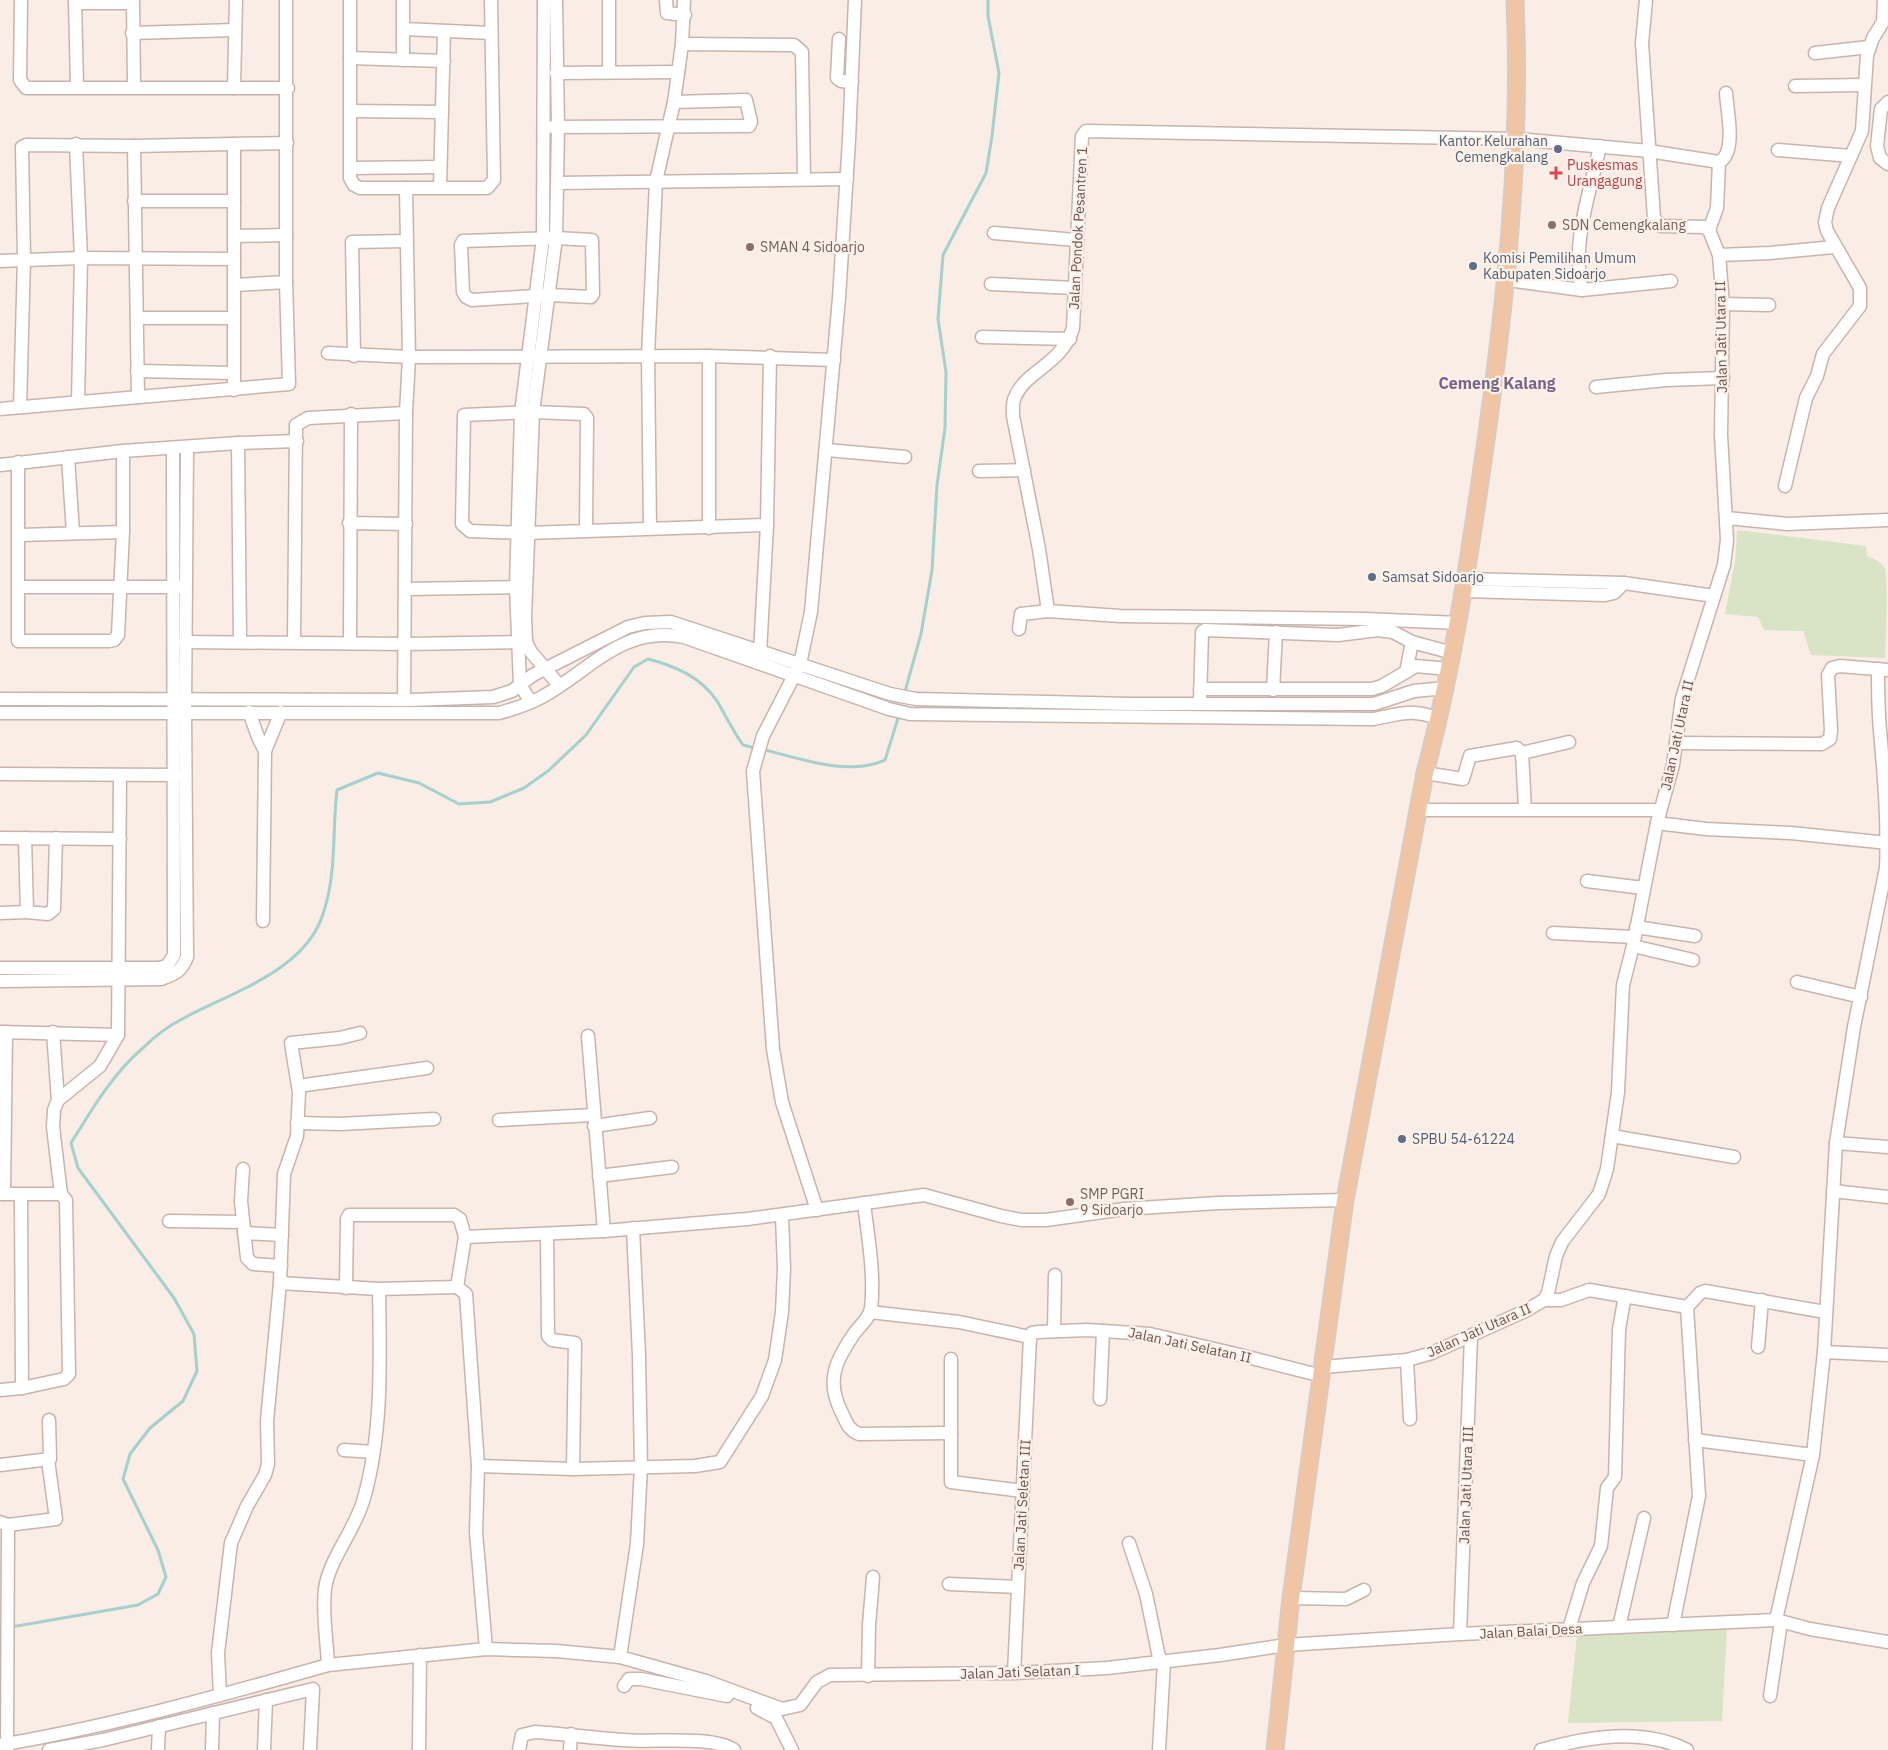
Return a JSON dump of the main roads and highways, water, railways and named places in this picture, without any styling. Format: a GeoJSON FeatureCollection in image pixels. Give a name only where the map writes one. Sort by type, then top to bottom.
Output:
{"type":"FeatureCollection","features":[{"type":"Feature","properties":{"kind":"main road"},"geometry":{"type":"LineString","coordinates":[[1275,1750],[1286,1645],[1345,1200],[1424,774],[1439,720],[1459,623],[1498,364],[1507,280],[1517,139],[1516,0]]}},
{"type":"Feature","properties":{"kind":"main road"},"geometry":{"type":"LineString","coordinates":[[1270,1750],[1278,1673],[1284,1666]]}},
{"type":"Feature","properties":{"kind":"waterway"},"geometry":{"type":"LineString","coordinates":[[904,695],[921,634],[932,570],[937,485],[945,428],[946,372],[938,319],[943,255],[986,173],[992,136],[999,73],[988,16],[988,0]]}},
{"type":"Feature","properties":{"kind":"waterway"},"geometry":{"type":"LineString","coordinates":[[11,1627],[138,1605],[158,1594],[166,1577],[158,1550],[123,1479],[130,1454],[150,1428],[183,1401],[197,1371],[194,1334],[174,1298],[78,1168],[71,1143],[95,1105],[122,1068],[153,1039],[179,1021],[265,978],[300,951],[314,934],[323,914],[330,883],[337,790],[378,773],[419,783],[459,804],[490,802],[524,788],[548,771],[586,735],[634,667],[648,659],[677,669],[703,685],[717,701],[743,745],[755,748]]}},
{"type":"Feature","properties":{"kind":"waterway"},"geometry":{"type":"LineString","coordinates":[[761,749],[823,764],[855,767],[870,765],[885,760],[899,715]]}},
{"type":"Feature","properties":{"kind":"place","name":"Kantor Kelurahan Cemengkalang"},"geometry":{"type":"Point","coordinates":[1558,149]}},
{"type":"Feature","properties":{"kind":"place","name":"Puskesmas Urangagung"},"geometry":{"type":"Point","coordinates":[1556,173]}},
{"type":"Feature","properties":{"kind":"place","name":"SDN Cemengkalang"},"geometry":{"type":"Point","coordinates":[1552,225]}},
{"type":"Feature","properties":{"kind":"place","name":"SMAN 4 Sidoarjo"},"geometry":{"type":"Point","coordinates":[750,247]}},
{"type":"Feature","properties":{"kind":"place","name":"Komisi Pemilihan Umum Kabupaten Sidoarjo"},"geometry":{"type":"Point","coordinates":[1473,266]}},
{"type":"Feature","properties":{"kind":"place","name":"Samsat Sidoarjo"},"geometry":{"type":"Point","coordinates":[1372,577]}},
{"type":"Feature","properties":{"kind":"place","name":"SPBU 54-61224"},"geometry":{"type":"Point","coordinates":[1402,1139]}},
{"type":"Feature","properties":{"kind":"place","name":"SMP PGRI 9 Sidoarjo"},"geometry":{"type":"Point","coordinates":[1070,1202]}},
{"type":"Feature","properties":{"kind":"district","name":"Cemeng Kalang"},"geometry":{"type":"Point","coordinates":[1497,383]}}]}
